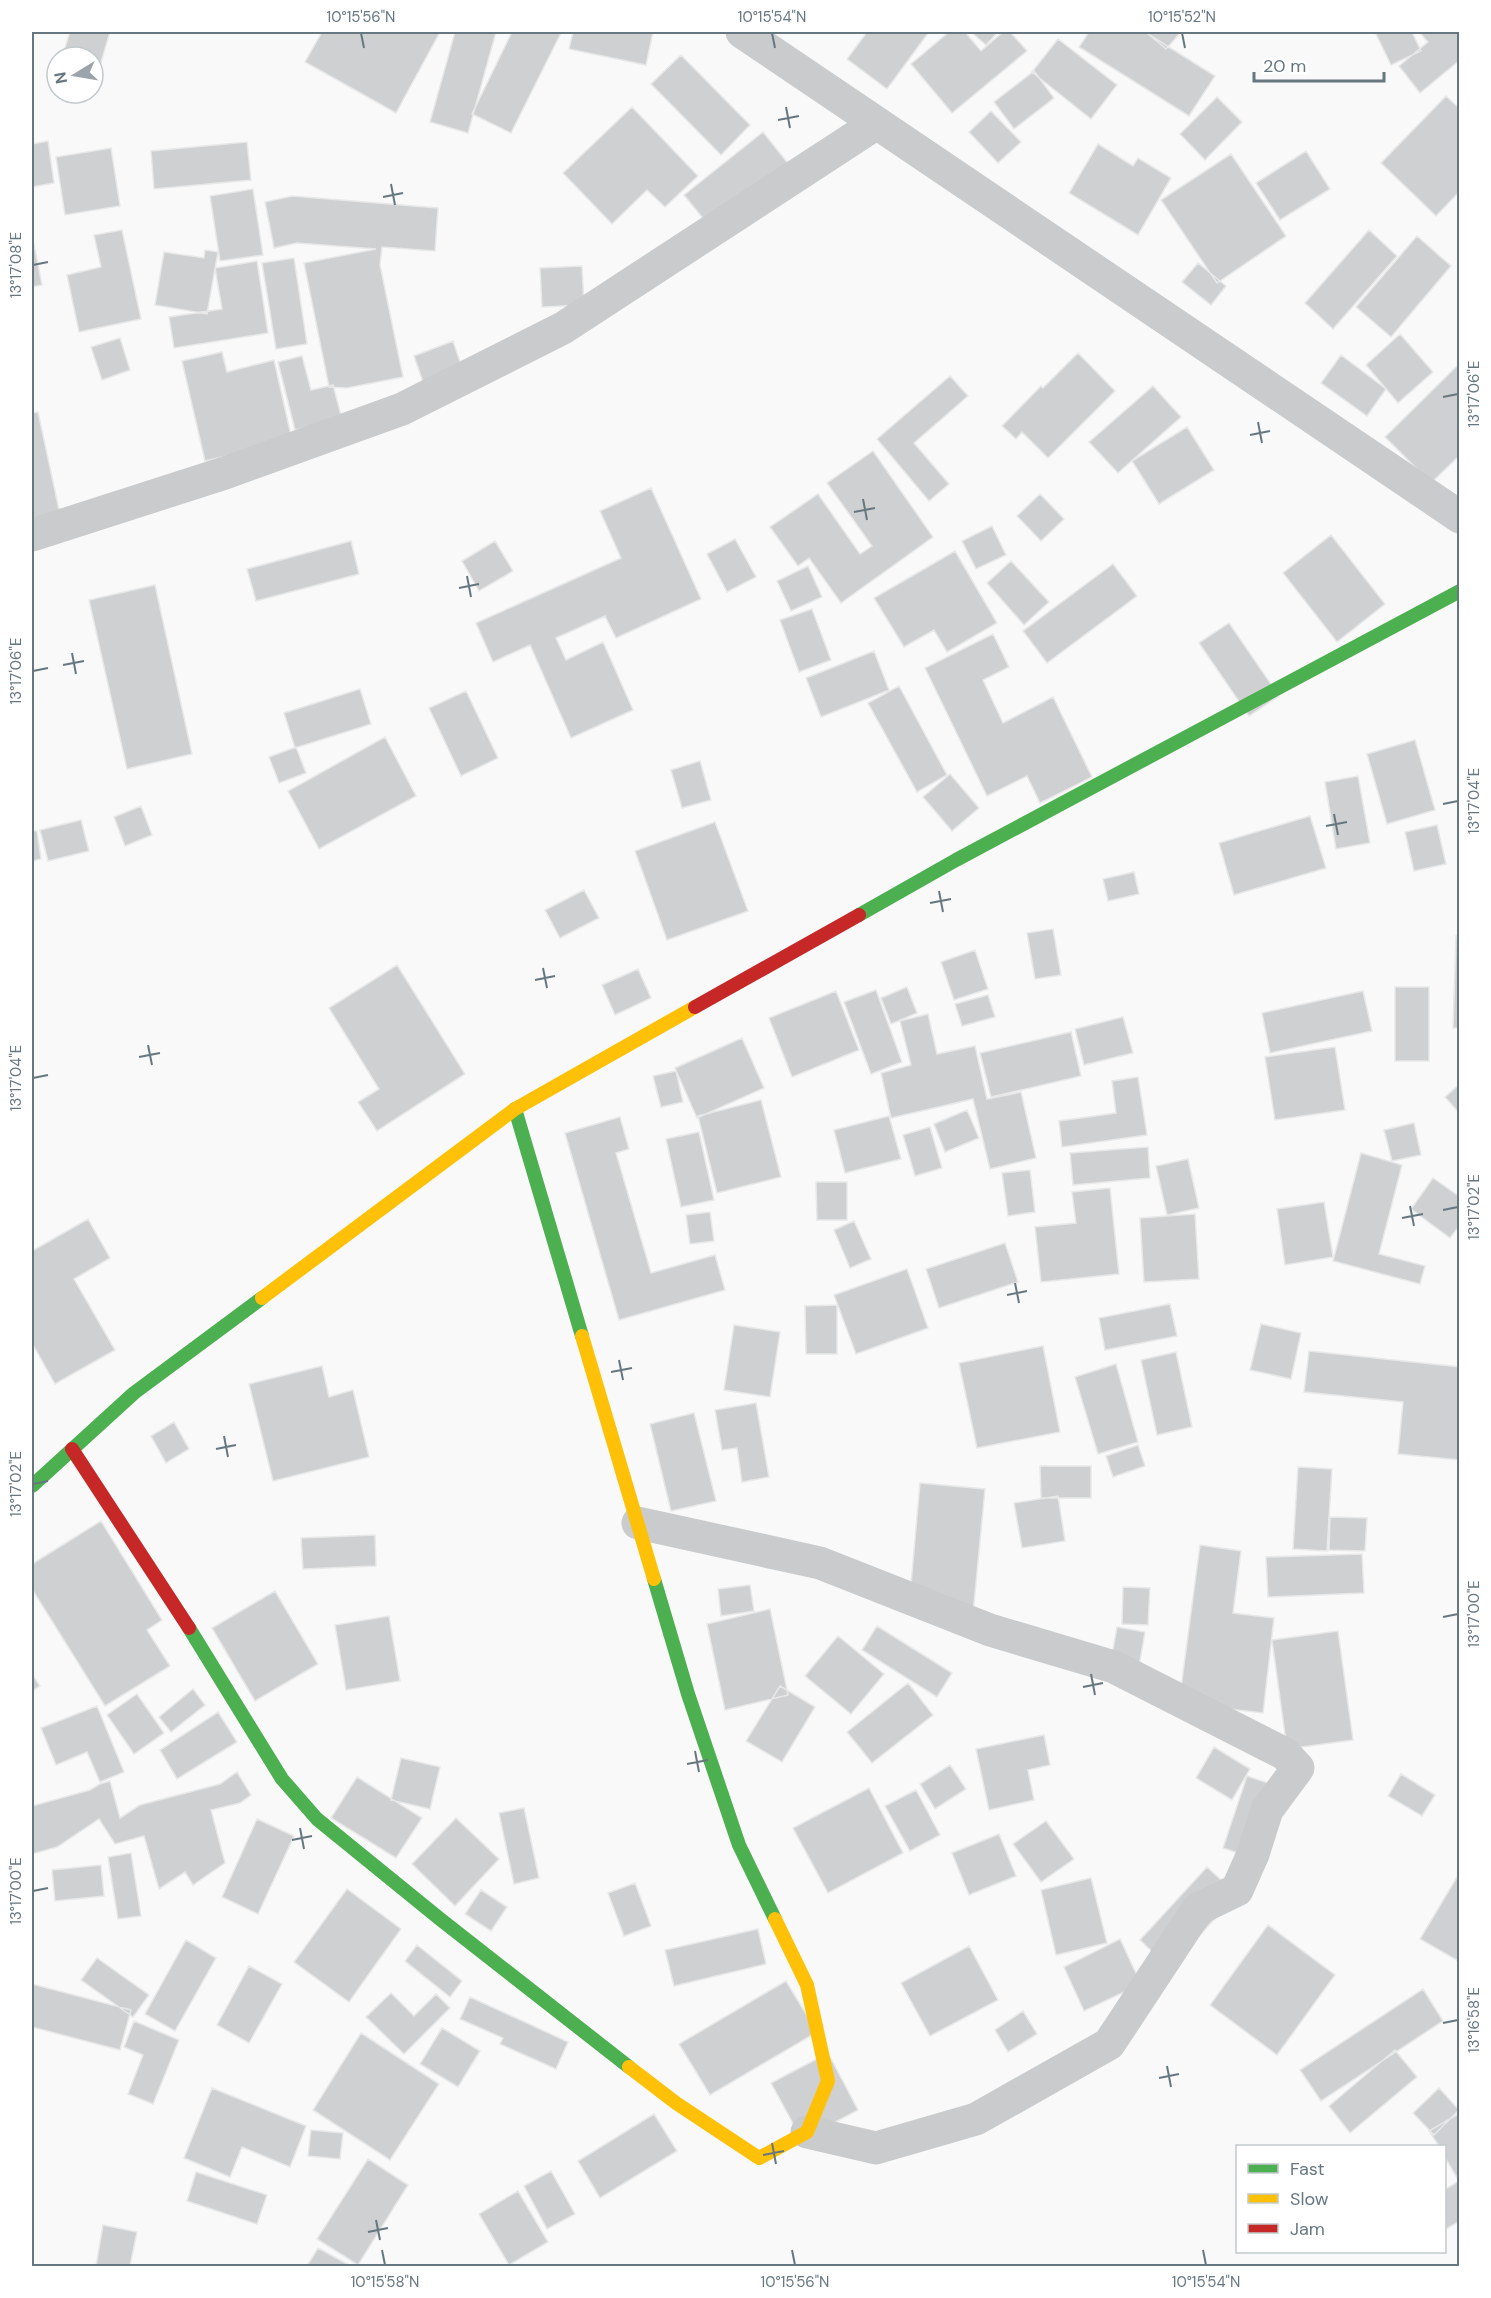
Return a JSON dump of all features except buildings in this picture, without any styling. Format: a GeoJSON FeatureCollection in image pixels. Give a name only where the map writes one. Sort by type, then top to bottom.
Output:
{"type":"FeatureCollection","features":[{"type":"Feature","properties":{"kind":"street"},"geometry":{"type":"LineString","coordinates":[[742,32],[1460,517]]}},
{"type":"Feature","properties":{"kind":"street"},"geometry":{"type":"LineString","coordinates":[[32,535],[225,473],[402,409],[563,328],[877,123]]}},
{"type":"Feature","properties":{"kind":"street"},"geometry":{"type":"LineString","coordinates":[[32,1486],[134,1393],[515,1109],[956,860],[1460,591]]}},
{"type":"Feature","properties":{"kind":"street"},"geometry":{"type":"LineString","coordinates":[[72,1449],[218,1674],[282,1779],[317,1819],[440,1919],[676,2103],[759,2157],[807,2132],[828,2081],[807,1985],[739,1845],[688,1694],[515,1109]]}},
{"type":"Feature","properties":{"kind":"street"},"geometry":{"type":"LineString","coordinates":[[638,1523],[820,1563],[990,1630],[1114,1667],[1285,1754],[1298,1768],[1267,1810],[1253,1854],[1237,1890],[1198,1909],[1109,2044],[976,2119],[876,2148],[807,2132]]}},
{"type":"Feature","properties":{"kind":"traffic: fast"},"geometry":{"type":"LineString","coordinates":[[859,915],[956,860],[1460,591]]}},
{"type":"Feature","properties":{"kind":"traffic: fast"},"geometry":{"type":"LineString","coordinates":[[515,1109],[582,1336]]}},
{"type":"Feature","properties":{"kind":"traffic: fast"},"geometry":{"type":"LineString","coordinates":[[32,1486],[134,1393],[262,1298]]}},
{"type":"Feature","properties":{"kind":"traffic: fast"},"geometry":{"type":"LineString","coordinates":[[654,1579],[688,1694],[739,1845],[775,1919]]}},
{"type":"Feature","properties":{"kind":"traffic: fast"},"geometry":{"type":"LineString","coordinates":[[189,1628],[282,1779],[317,1819],[629,2067]]}},
{"type":"Feature","properties":{"kind":"traffic: slow"},"geometry":{"type":"LineString","coordinates":[[262,1298],[515,1109],[695,1007]]}},
{"type":"Feature","properties":{"kind":"traffic: slow"},"geometry":{"type":"LineString","coordinates":[[582,1336],[654,1579]]}},
{"type":"Feature","properties":{"kind":"traffic: slow"},"geometry":{"type":"LineString","coordinates":[[629,2067],[676,2103],[759,2158],[807,2132],[828,2081],[807,1985],[775,1919]]}},
{"type":"Feature","properties":{"kind":"traffic: jam"},"geometry":{"type":"LineString","coordinates":[[695,1007],[859,915]]}},
{"type":"Feature","properties":{"kind":"traffic: jam"},"geometry":{"type":"LineString","coordinates":[[72,1449],[189,1628]]}}]}
